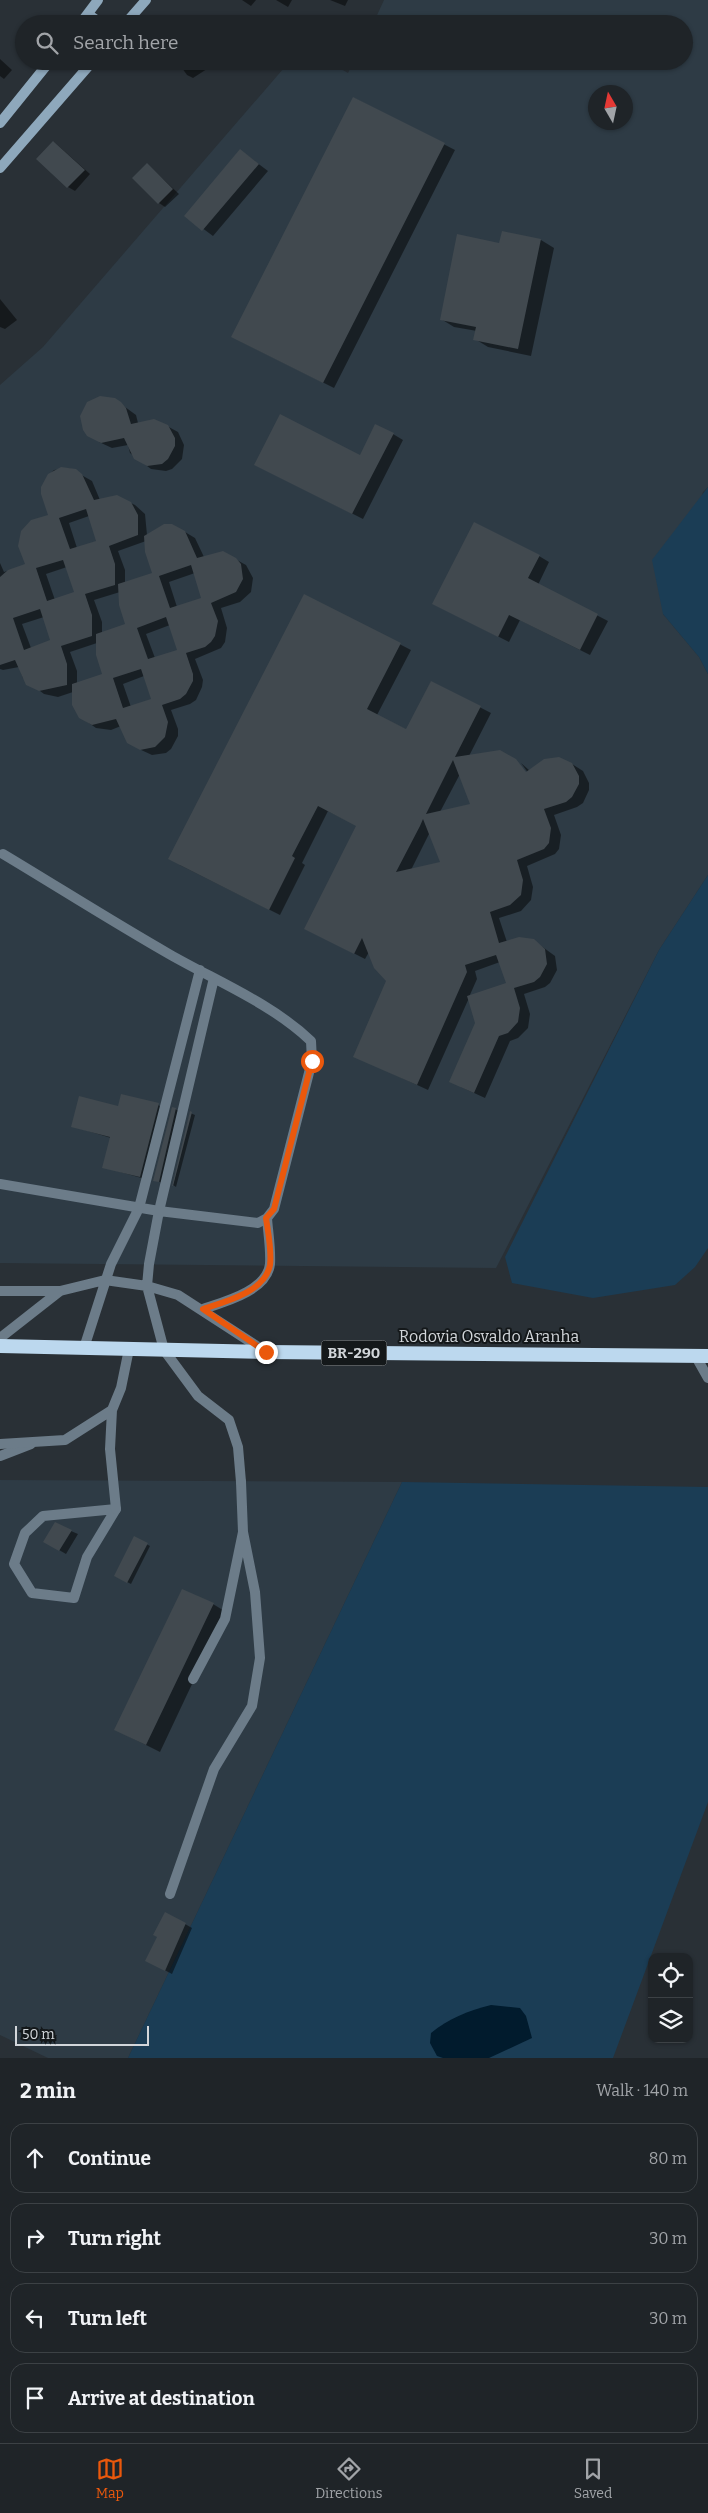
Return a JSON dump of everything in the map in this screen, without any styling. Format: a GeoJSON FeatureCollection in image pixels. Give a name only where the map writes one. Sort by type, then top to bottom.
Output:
{"type":"FeatureCollection","features":[{"type":"Feature","properties":{"kind":"highway","name":"Rodovia Osvaldo Aranha"},"geometry":{"type":"LineString","coordinates":[[0,1346],[266,1352],[702,1356]]}},
{"type":"Feature","properties":{"kind":"main road"},"geometry":{"type":"LineString","coordinates":[[88,14],[98,0]]}},
{"type":"Feature","properties":{"kind":"main road"},"geometry":{"type":"LineString","coordinates":[[133,15],[146,0]]}},
{"type":"Feature","properties":{"kind":"main road"},"geometry":{"type":"LineString","coordinates":[[0,123],[43,70]]}},
{"type":"Feature","properties":{"kind":"main road"},"geometry":{"type":"LineString","coordinates":[[0,168],[85,70]]}},
{"type":"Feature","properties":{"kind":"street"},"geometry":{"type":"LineString","coordinates":[[0,1184],[139,1208],[258,1223],[266,1218],[274,1209],[312,1061],[311,1041],[296,1027],[3,854]]}},
{"type":"Feature","properties":{"kind":"street"},"geometry":{"type":"LineString","coordinates":[[84,1348],[105,1280],[139,1208],[200,970]]}},
{"type":"Feature","properties":{"kind":"street"},"geometry":{"type":"LineString","coordinates":[[170,1894],[214,1769],[252,1706],[260,1658],[254,1592],[243,1532],[238,1447],[230,1420],[198,1396],[164,1350],[148,1286],[159,1211],[214,978]]}},
{"type":"Feature","properties":{"kind":"street"},"geometry":{"type":"LineString","coordinates":[[203,1309],[242,1296],[266,1276],[270,1265],[266,1218]]}},
{"type":"Feature","properties":{"kind":"street"},"geometry":{"type":"LineString","coordinates":[[0,1291],[60,1291],[105,1280],[148,1286],[178,1294],[266,1352]]}},
{"type":"Feature","properties":{"kind":"street"},"geometry":{"type":"LineString","coordinates":[[0,1338],[60,1291]]}},
{"type":"Feature","properties":{"kind":"street"},"geometry":{"type":"LineString","coordinates":[[116,1509],[43,1516],[26,1533],[14,1564],[32,1593],[74,1598],[87,1557],[116,1509],[110,1448],[112,1410],[121,1388],[129,1349]]}},
{"type":"Feature","properties":{"kind":"street"},"geometry":{"type":"LineString","coordinates":[[702,1356],[708,1378]]}},
{"type":"Feature","properties":{"kind":"street"},"geometry":{"type":"LineString","coordinates":[[0,1444],[31,1444],[65,1440],[112,1410]]}},
{"type":"Feature","properties":{"kind":"street"},"geometry":{"type":"LineString","coordinates":[[0,1456],[31,1444]]}},
{"type":"Feature","properties":{"kind":"street"},"geometry":{"type":"LineString","coordinates":[[193,1679],[225,1619],[243,1532]]}},
{"type":"Feature","properties":{"kind":"shaded area"},"geometry":{"type":"Polygon","coordinates":[[[384,0],[708,0],[708,487],[703,492],[663,614],[699,657],[708,674],[708,875],[659,950],[496,1268],[0,1263],[0,385],[43,347],[282,70],[343,70],[348,73],[350,70],[693,70],[693,15],[377,15],[384,0]]]}},
{"type":"Feature","properties":{"kind":"shaded area"},"geometry":{"type":"Polygon","coordinates":[[[708,487],[708,674],[699,657],[663,614],[652,560],[708,487]]]}},
{"type":"Feature","properties":{"kind":"shaded area"},"geometry":{"type":"Polygon","coordinates":[[[708,875],[708,1248],[695,1267],[675,1285],[593,1298],[512,1283],[505,1257],[659,950],[708,875]]]}},
{"type":"Feature","properties":{"kind":"shaded area"},"geometry":{"type":"Polygon","coordinates":[[[0,1480],[402,1482],[128,2058],[48,2058],[0,2035],[0,1480]]]}},
{"type":"Feature","properties":{"kind":"shaded area"},"geometry":{"type":"Polygon","coordinates":[[[402,1482],[708,1487],[708,1802],[652,1953],[648,1953],[648,1964],[613,2058],[128,2058],[402,1482]]]}},
{"type":"Feature","properties":{"kind":"shaded area"},"geometry":{"type":"Polygon","coordinates":[[[491,2005],[520,2008],[526,2016],[532,2038],[489,2058],[443,2058],[437,2056],[430,2043],[431,2033],[459,2016],[491,2005]]]}},
{"type":"Feature","properties":{"kind":"building"},"geometry":{"type":"Polygon","coordinates":[[[353,97],[445,143],[323,383],[231,337],[353,97]]]}},
{"type":"Feature","properties":{"kind":"building"},"geometry":{"type":"Polygon","coordinates":[[[53,141],[85,170],[67,188],[36,159],[53,141]]]}},
{"type":"Feature","properties":{"kind":"building"},"geometry":{"type":"Polygon","coordinates":[[[240,149],[259,164],[202,231],[184,216],[240,149]]]}},
{"type":"Feature","properties":{"kind":"building"},"geometry":{"type":"Polygon","coordinates":[[[147,163],[173,189],[158,204],[132,178],[147,163]]]}},
{"type":"Feature","properties":{"kind":"building"},"geometry":{"type":"Polygon","coordinates":[[[502,231],[541,239],[518,349],[473,340],[476,327],[440,320],[457,234],[499,243],[502,231]]]}},
{"type":"Feature","properties":{"kind":"building"},"geometry":{"type":"Polygon","coordinates":[[[100,396],[115,398],[121,402],[126,408],[131,424],[154,419],[168,425],[175,438],[175,446],[168,459],[162,464],[147,466],[134,459],[124,438],[101,443],[87,436],[83,430],[80,416],[87,402],[100,396]]]}},
{"type":"Feature","properties":{"kind":"building"},"geometry":{"type":"Polygon","coordinates":[[[280,414],[360,455],[375,424],[394,433],[352,514],[254,465],[280,414]]]}},
{"type":"Feature","properties":{"kind":"building"},"geometry":{"type":"Polygon","coordinates":[[[61,467],[76,469],[82,474],[94,500],[117,495],[131,502],[138,515],[138,535],[109,546],[115,564],[115,585],[85,594],[92,615],[92,636],[61,646],[67,664],[67,685],[39,691],[26,685],[15,660],[0,665],[0,577],[8,570],[25,564],[18,546],[21,531],[31,520],[48,515],[41,494],[41,487],[48,474],[61,467]],[[86,509],[59,518],[70,549],[96,541],[86,509]],[[63,560],[36,568],[47,601],[74,592],[63,560]],[[40,609],[13,618],[24,650],[50,640],[40,609]]]}},
{"type":"Feature","properties":{"kind":"building"},"geometry":{"type":"Polygon","coordinates":[[[474,522],[540,555],[528,578],[598,614],[580,650],[509,615],[498,637],[432,604],[474,522]]]}},
{"type":"Feature","properties":{"kind":"building"},"geometry":{"type":"Polygon","coordinates":[[[164,524],[172,524],[185,531],[197,558],[223,551],[236,558],[241,564],[243,579],[236,592],[211,603],[218,621],[215,636],[205,647],[186,653],[193,674],[193,681],[186,694],[180,699],[162,705],[168,722],[165,737],[155,747],[140,750],[127,743],[116,719],[92,725],[79,718],[72,705],[72,684],[102,674],[96,655],[96,634],[125,624],[119,605],[118,584],[152,573],[145,552],[144,536],[164,524]],[[191,565],[159,576],[170,608],[201,598],[191,565]],[[166,617],[137,628],[148,659],[177,650],[166,617]],[[141,669],[113,678],[123,708],[151,699],[141,669]]]}},
{"type":"Feature","properties":{"kind":"building"},"geometry":{"type":"Polygon","coordinates":[[[304,594],[401,643],[367,709],[406,729],[431,681],[481,706],[455,757],[500,750],[516,759],[526,772],[544,759],[559,757],[572,763],[579,776],[579,784],[572,797],[566,802],[544,809],[551,828],[549,843],[544,849],[517,860],[523,880],[521,895],[510,905],[490,912],[499,943],[519,937],[534,939],[545,949],[547,964],[540,977],[534,982],[514,988],[520,1008],[518,1022],[508,1033],[499,1036],[474,1093],[449,1082],[475,1023],[467,996],[506,983],[496,955],[465,965],[467,972],[417,1085],[353,1057],[386,981],[374,968],[362,938],[354,954],[304,929],[356,826],[318,806],[292,856],[295,858],[269,910],[168,859],[304,594]],[[453,760],[426,814],[470,804],[453,760]],[[423,819],[420,826],[396,872],[440,862],[423,819]]]}},
{"type":"Feature","properties":{"kind":"building"},"geometry":{"type":"Polygon","coordinates":[[[121,1094],[159,1103],[140,1177],[102,1168],[110,1137],[71,1127],[79,1096],[118,1106],[121,1094]]]}},
{"type":"Feature","properties":{"kind":"building"},"geometry":{"type":"Polygon","coordinates":[[[172,1107],[176,1108],[159,1182],[153,1181],[172,1107]]]}},
{"type":"Feature","properties":{"kind":"building"},"geometry":{"type":"Polygon","coordinates":[[[190,1111],[192,1112],[172,1186],[190,1111]]]}},
{"type":"Feature","properties":{"kind":"building"},"geometry":{"type":"Polygon","coordinates":[[[55,1522],[72,1530],[59,1551],[43,1542],[55,1522]]]}},
{"type":"Feature","properties":{"kind":"building"},"geometry":{"type":"Polygon","coordinates":[[[134,1536],[148,1543],[127,1583],[114,1576],[134,1536]]]}},
{"type":"Feature","properties":{"kind":"building"},"geometry":{"type":"Polygon","coordinates":[[[182,1589],[214,1603],[146,1745],[114,1730],[182,1589]]]}},
{"type":"Feature","properties":{"kind":"building"},"geometry":{"type":"Polygon","coordinates":[[[165,1912],[186,1923],[165,1971],[145,1961],[157,1937],[153,1935],[165,1912]]]}},
{"type":"Feature","properties":{"kind":"route"},"geometry":{"type":"LineString","coordinates":[[266,1352],[203,1309],[242,1296],[266,1276],[270,1265],[266,1218],[274,1209],[312,1061]]}}]}
